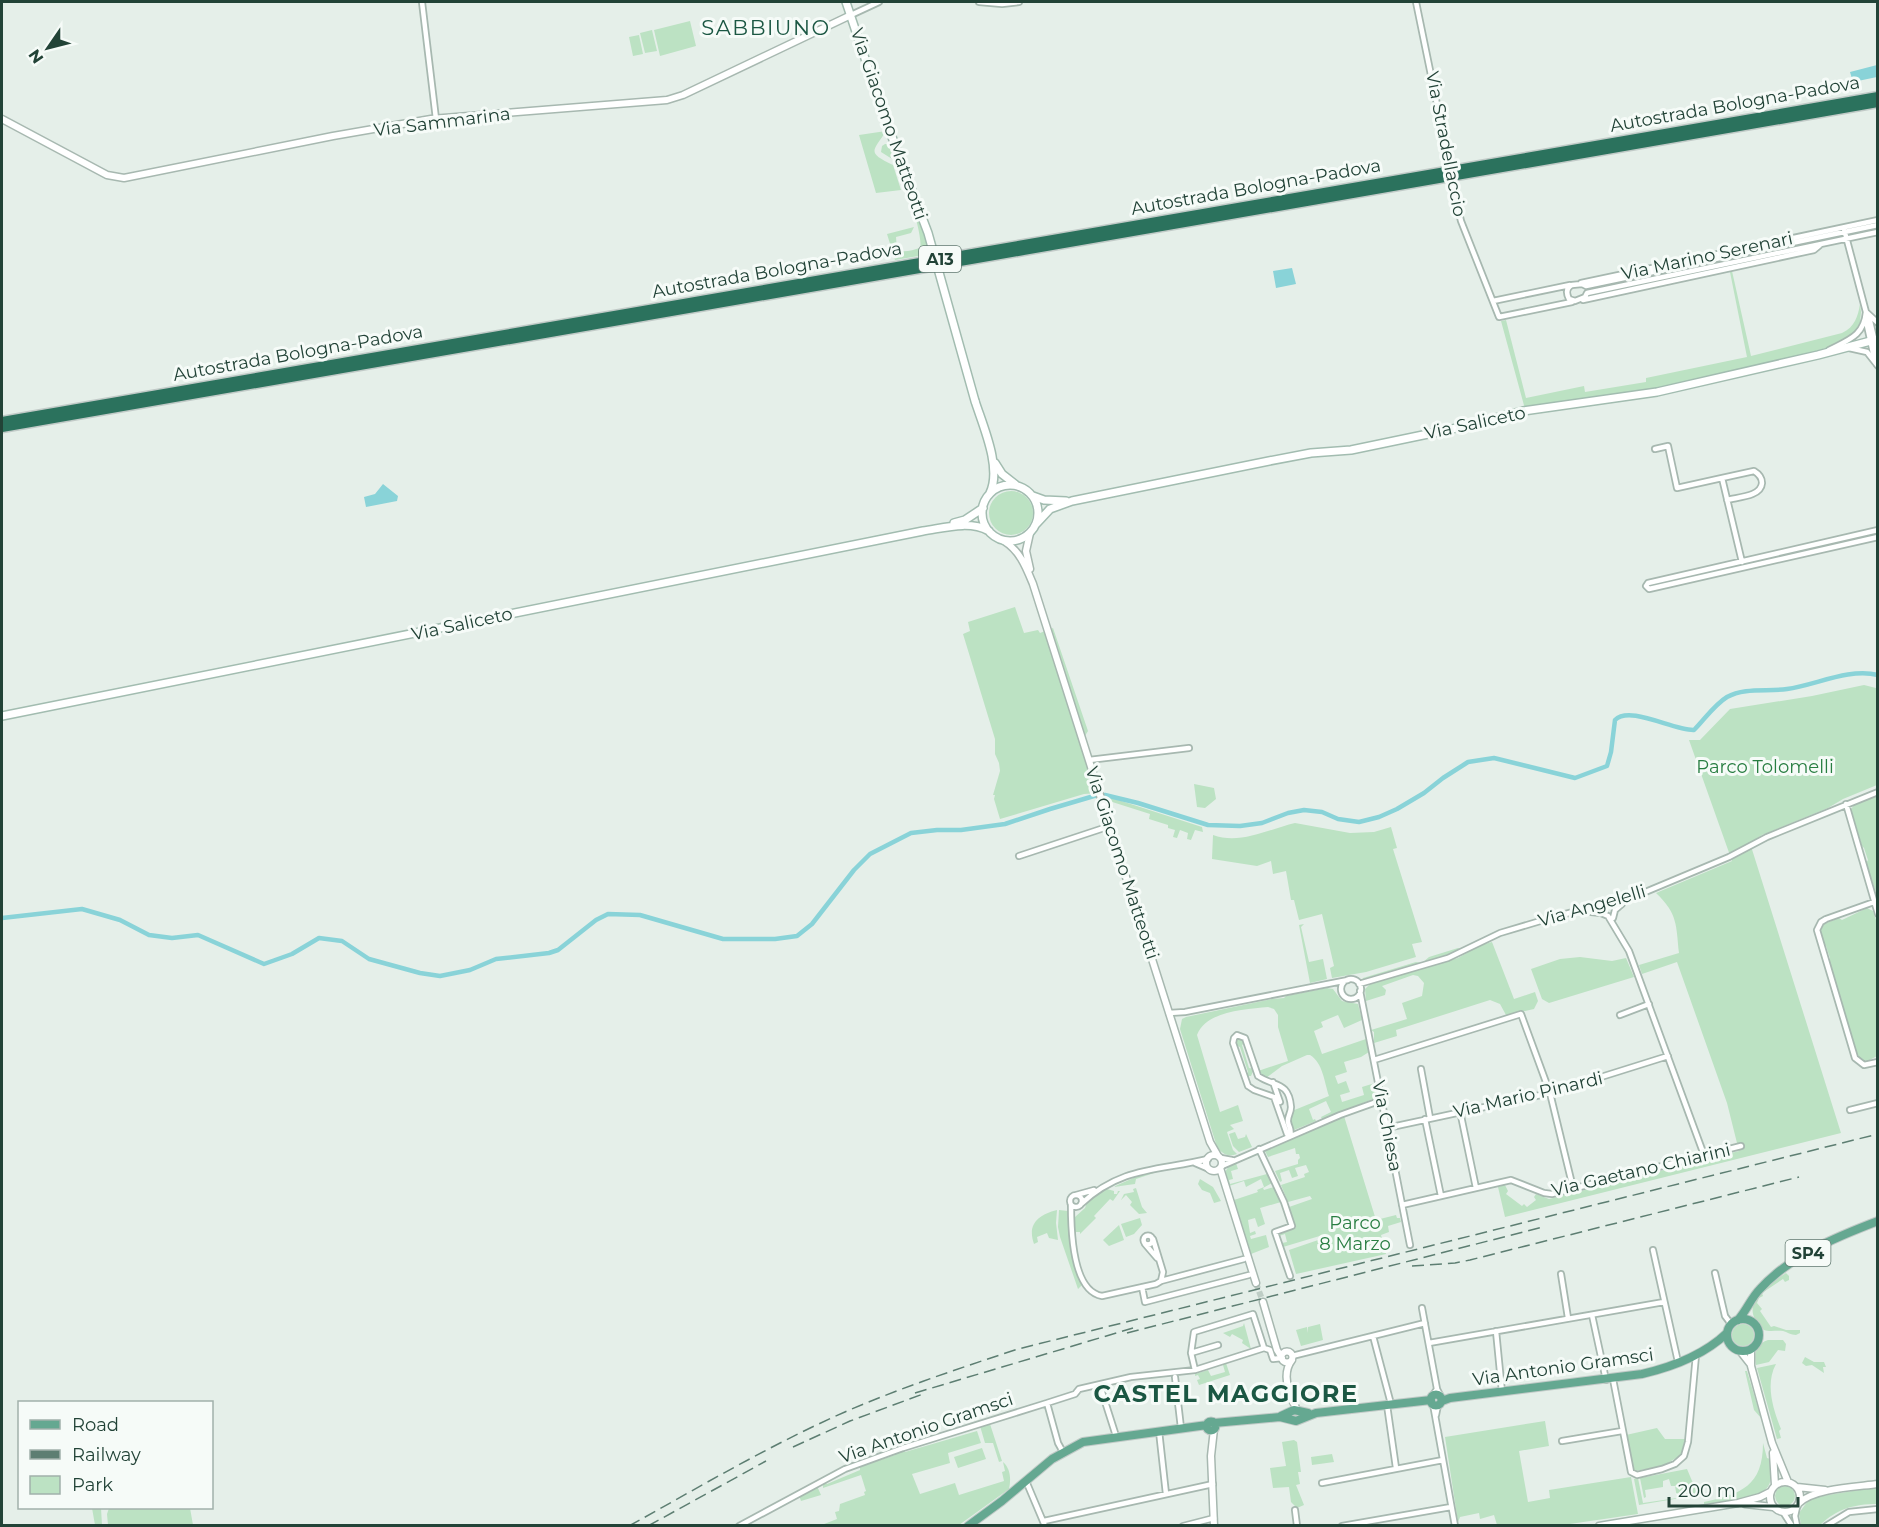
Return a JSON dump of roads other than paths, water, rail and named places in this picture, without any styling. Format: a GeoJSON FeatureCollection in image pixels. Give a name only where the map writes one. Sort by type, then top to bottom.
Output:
{"type":"FeatureCollection","features":[{"type":"Feature","properties":{"kind":"highway","name":"Autostrada Bologna-Padova"},"geometry":{"type":"LineString","coordinates":[[2,421],[1878,96]]}},
{"type":"Feature","properties":{"kind":"highway","name":"Autostrada Bologna-Padova"},"geometry":{"type":"LineString","coordinates":[[2,428],[1878,103]]}},
{"type":"Feature","properties":{"kind":"main road","name":"Via Giacomo Matteotti"},"geometry":{"type":"LineString","coordinates":[[846,2],[928,233],[991,454],[995,473],[993,486],[988,495]]}},
{"type":"Feature","properties":{"kind":"main road","name":"Via Saliceto"},"geometry":{"type":"LineString","coordinates":[[1030,533],[1050,509],[1072,501],[1311,453],[1350,450],[1452,429],[1523,411],[1657,392],[1874,340]]}},
{"type":"Feature","properties":{"kind":"main road","name":"Via Giacomo Matteotti"},"geometry":{"type":"LineString","coordinates":[[991,454],[1002,474],[1018,486]]}},
{"type":"Feature","properties":{"kind":"main road"},"geometry":{"type":"LineString","coordinates":[[989,531],[982,516],[988,495],[1002,486],[1018,486]]}},
{"type":"Feature","properties":{"kind":"main road","name":"Via Saliceto"},"geometry":{"type":"LineString","coordinates":[[1018,486],[1044,500],[1072,501]]}},
{"type":"Feature","properties":{"kind":"main road"},"geometry":{"type":"LineString","coordinates":[[1032,495],[1038,509],[1036,524]]}},
{"type":"Feature","properties":{"kind":"main road","name":"Via Saliceto"},"geometry":{"type":"LineString","coordinates":[[2,716],[923,531],[965,520],[983,508]]}},
{"type":"Feature","properties":{"kind":"main road","name":"Via Saliceto"},"geometry":{"type":"LineString","coordinates":[[923,531],[970,525],[981,527],[1004,541]]}},
{"type":"Feature","properties":{"kind":"main road"},"geometry":{"type":"LineString","coordinates":[[1004,541],[1021,539],[1030,533]]}},
{"type":"Feature","properties":{"kind":"main road","name":"SP4"},"geometry":{"type":"LineString","coordinates":[[1750,1303],[1766,1282],[1809,1252],[1829,1241],[1878,1221]]}},
{"type":"Feature","properties":{"kind":"main road"},"geometry":{"type":"LineString","coordinates":[[1735,1322],[1749,1321],[1757,1329],[1758,1338],[1751,1349],[1740,1351],[1731,1346],[1727,1333],[1735,1322],[1750,1303]]}},
{"type":"Feature","properties":{"kind":"main road"},"geometry":{"type":"LineString","coordinates":[[1750,1303],[1753,1324]]}},
{"type":"Feature","properties":{"kind":"main road","name":"Via Antonio Gramsci"},"geometry":{"type":"LineString","coordinates":[[1711,1347],[1727,1333]]}},
{"type":"Feature","properties":{"kind":"main road","name":"Via Antonio Gramsci"},"geometry":{"type":"LineString","coordinates":[[968,1526],[1063,1452],[1083,1442],[1296,1414],[1610,1379],[1655,1371],[1711,1347],[1731,1346]]}},
{"type":"Feature","properties":{"kind":"street"},"geometry":{"type":"LineString","coordinates":[[422,2],[436,119]]}},
{"type":"Feature","properties":{"kind":"street","name":"Via Sammarina"},"geometry":{"type":"LineString","coordinates":[[2,119],[100,172],[116,178],[124,178],[333,136],[436,119],[667,100],[683,95],[879,2]]}},
{"type":"Feature","properties":{"kind":"street"},"geometry":{"type":"LineString","coordinates":[[979,2],[1002,4],[1019,2]]}},
{"type":"Feature","properties":{"kind":"street","name":"Via Stradellaccio"},"geometry":{"type":"LineString","coordinates":[[1416,2],[1461,221],[1499,317]]}},
{"type":"Feature","properties":{"kind":"street","name":"Via Marino Serenari"},"geometry":{"type":"LineString","coordinates":[[1572,285],[1586,286],[1876,222]]}},
{"type":"Feature","properties":{"kind":"street"},"geometry":{"type":"LineString","coordinates":[[1844,229],[1878,355]]}},
{"type":"Feature","properties":{"kind":"street","name":"Via Marino Serenari"},"geometry":{"type":"LineString","coordinates":[[1493,301],[1844,229]]}},
{"type":"Feature","properties":{"kind":"street","name":"Via Marino Serenari"},"geometry":{"type":"LineString","coordinates":[[1575,301],[1585,297],[1587,293],[1878,232]]}},
{"type":"Feature","properties":{"kind":"street","name":"Via Marino Serenari"},"geometry":{"type":"LineString","coordinates":[[1499,317],[1814,250],[1822,244]]}},
{"type":"Feature","properties":{"kind":"street"},"geometry":{"type":"LineString","coordinates":[[1572,285],[1568,288],[1567,294],[1569,299],[1575,301]]}},
{"type":"Feature","properties":{"kind":"street"},"geometry":{"type":"LineString","coordinates":[[1586,286],[1587,293]]}},
{"type":"Feature","properties":{"kind":"street"},"geometry":{"type":"LineString","coordinates":[[1867,316],[1878,323]]}},
{"type":"Feature","properties":{"kind":"street"},"geometry":{"type":"LineString","coordinates":[[1818,355],[1856,336],[1867,316]]}},
{"type":"Feature","properties":{"kind":"street"},"geometry":{"type":"LineString","coordinates":[[1874,340],[1876,364]]}},
{"type":"Feature","properties":{"kind":"street"},"geometry":{"type":"LineString","coordinates":[[1846,347],[1866,352],[1876,364]]}},
{"type":"Feature","properties":{"kind":"street"},"geometry":{"type":"LineString","coordinates":[[1655,449],[1668,446],[1677,488],[1754,471],[1759,474],[1762,481],[1761,488],[1757,492],[1727,500]]}},
{"type":"Feature","properties":{"kind":"street"},"geometry":{"type":"LineString","coordinates":[[1722,478],[1743,568]]}},
{"type":"Feature","properties":{"kind":"street"},"geometry":{"type":"LineString","coordinates":[[1878,530],[1648,583],[1646,586],[1649,590],[1878,537]]}},
{"type":"Feature","properties":{"kind":"street","name":"Via Giacomo Matteotti"},"geometry":{"type":"LineString","coordinates":[[1030,533],[1026,551],[1033,584],[1210,1142],[1219,1157]]}},
{"type":"Feature","properties":{"kind":"street","name":"Via Giacomo Matteotti"},"geometry":{"type":"LineString","coordinates":[[1004,541],[1020,556],[1033,584]]}},
{"type":"Feature","properties":{"kind":"street"},"geometry":{"type":"LineString","coordinates":[[1089,760],[1188,748]]}},
{"type":"Feature","properties":{"kind":"street","name":"Via Angelelli"},"geometry":{"type":"LineString","coordinates":[[1360,988],[1370,982],[1448,958],[1494,935],[1561,915],[1609,905],[1640,894],[1729,857],[1767,837],[1878,792]]}},
{"type":"Feature","properties":{"kind":"street"},"geometry":{"type":"LineString","coordinates":[[1846,804],[1878,914]]}},
{"type":"Feature","properties":{"kind":"street"},"geometry":{"type":"LineString","coordinates":[[1019,856],[1110,826]]}},
{"type":"Feature","properties":{"kind":"street"},"geometry":{"type":"LineString","coordinates":[[1612,919],[1620,904],[1634,900],[1640,894]]}},
{"type":"Feature","properties":{"kind":"street"},"geometry":{"type":"LineString","coordinates":[[1874,902],[1821,922],[1817,930],[1855,1058],[1864,1065],[1878,1062]]}},
{"type":"Feature","properties":{"kind":"street"},"geometry":{"type":"LineString","coordinates":[[1609,905],[1612,919],[1629,951],[1704,1155]]}},
{"type":"Feature","properties":{"kind":"street"},"geometry":{"type":"LineString","coordinates":[[1561,915],[1579,915],[1595,911],[1612,919]]}},
{"type":"Feature","properties":{"kind":"street"},"geometry":{"type":"LineString","coordinates":[[1169,1013],[1185,1012],[1348,980],[1355,980],[1360,988],[1355,998]]}},
{"type":"Feature","properties":{"kind":"street"},"geometry":{"type":"LineString","coordinates":[[1342,990],[1343,984],[1348,980]]}},
{"type":"Feature","properties":{"kind":"street"},"geometry":{"type":"LineString","coordinates":[[1330,983],[1342,990],[1346,997],[1355,998],[1363,1006]]}},
{"type":"Feature","properties":{"kind":"street","name":"Via Chiesa"},"geometry":{"type":"LineString","coordinates":[[1360,988],[1410,1245]]}},
{"type":"Feature","properties":{"kind":"street"},"geometry":{"type":"LineString","coordinates":[[1620,1015],[1649,1004]]}},
{"type":"Feature","properties":{"kind":"street"},"geometry":{"type":"LineString","coordinates":[[1172,1021],[1185,1012]]}},
{"type":"Feature","properties":{"kind":"street"},"geometry":{"type":"LineString","coordinates":[[1374,1060],[1521,1014],[1550,1093],[1573,1188]]}},
{"type":"Feature","properties":{"kind":"street"},"geometry":{"type":"LineString","coordinates":[[1287,1121],[1291,1109],[1286,1092],[1281,1086],[1258,1076],[1245,1038],[1237,1035],[1233,1043],[1246,1082],[1251,1089],[1275,1098],[1287,1134],[1290,1136]]}},
{"type":"Feature","properties":{"kind":"street","name":"Via Mario Pinardi"},"geometry":{"type":"LineString","coordinates":[[1387,1128],[1550,1093],[1668,1056]]}},
{"type":"Feature","properties":{"kind":"street"},"geometry":{"type":"LineString","coordinates":[[1421,1069],[1441,1196]]}},
{"type":"Feature","properties":{"kind":"street"},"geometry":{"type":"LineString","coordinates":[[1246,1082],[1258,1076]]}},
{"type":"Feature","properties":{"kind":"street"},"geometry":{"type":"LineString","coordinates":[[1274,1084],[1291,1130],[1290,1136]]}},
{"type":"Feature","properties":{"kind":"street"},"geometry":{"type":"LineString","coordinates":[[1269,1094],[1274,1092],[1274,1084]]}},
{"type":"Feature","properties":{"kind":"street"},"geometry":{"type":"LineString","coordinates":[[1211,1170],[1382,1100]]}},
{"type":"Feature","properties":{"kind":"street"},"geometry":{"type":"LineString","coordinates":[[1850,1110],[1878,1103]]}},
{"type":"Feature","properties":{"kind":"street"},"geometry":{"type":"LineString","coordinates":[[1461,1111],[1476,1188]]}},
{"type":"Feature","properties":{"kind":"street","name":"Via Giacomo Matteotti"},"geometry":{"type":"LineString","coordinates":[[1210,1142],[1206,1165],[1211,1170]]}},
{"type":"Feature","properties":{"kind":"street","name":"Via Gaetano Chiarini"},"geometry":{"type":"LineString","coordinates":[[1402,1205],[1514,1180],[1548,1194],[1741,1146]]}},
{"type":"Feature","properties":{"kind":"street"},"geometry":{"type":"LineString","coordinates":[[1259,1149],[1284,1202],[1292,1226],[1275,1232],[1290,1276]]}},
{"type":"Feature","properties":{"kind":"street"},"geometry":{"type":"LineString","coordinates":[[1232,1160],[1219,1157],[1161,1166],[1071,1197],[1075,1260],[1091,1292],[1102,1296],[1244,1259]]}},
{"type":"Feature","properties":{"kind":"street"},"geometry":{"type":"LineString","coordinates":[[1219,1157],[1224,1185],[1256,1283]]}},
{"type":"Feature","properties":{"kind":"street"},"geometry":{"type":"LineString","coordinates":[[1192,1163],[1211,1170],[1224,1185]]}},
{"type":"Feature","properties":{"kind":"street"},"geometry":{"type":"LineString","coordinates":[[1071,1205],[1076,1208],[1099,1189]]}},
{"type":"Feature","properties":{"kind":"street"},"geometry":{"type":"LineString","coordinates":[[1071,1223],[1080,1205],[1081,1198],[1076,1195]]}},
{"type":"Feature","properties":{"kind":"street"},"geometry":{"type":"LineString","coordinates":[[1159,1260],[1145,1244],[1145,1237],[1150,1236],[1153,1239],[1159,1260],[1163,1277],[1161,1281]]}},
{"type":"Feature","properties":{"kind":"street"},"geometry":{"type":"LineString","coordinates":[[1653,1250],[1678,1362]]}},
{"type":"Feature","properties":{"kind":"street"},"geometry":{"type":"LineString","coordinates":[[1561,1274],[1568,1318]]}},
{"type":"Feature","properties":{"kind":"street"},"geometry":{"type":"LineString","coordinates":[[1715,1274],[1725,1316],[1735,1322]]}},
{"type":"Feature","properties":{"kind":"street"},"geometry":{"type":"LineString","coordinates":[[1142,1287],[1145,1302],[1249,1275]]}},
{"type":"Feature","properties":{"kind":"street"},"geometry":{"type":"LineString","coordinates":[[1263,1302],[1282,1359]]}},
{"type":"Feature","properties":{"kind":"street"},"geometry":{"type":"LineString","coordinates":[[1429,1343],[1664,1302]]}},
{"type":"Feature","properties":{"kind":"street"},"geometry":{"type":"LineString","coordinates":[[1422,1308],[1437,1398],[1436,1420],[1455,1526]]}},
{"type":"Feature","properties":{"kind":"street"},"geometry":{"type":"LineString","coordinates":[[1196,1370],[1191,1353],[1194,1332],[1253,1314],[1264,1348],[1270,1350],[1273,1359],[1282,1359],[1287,1362],[1292,1358],[1373,1335],[1425,1323]]}},
{"type":"Feature","properties":{"kind":"street"},"geometry":{"type":"LineString","coordinates":[[1592,1315],[1633,1474],[1662,1469],[1680,1460],[1687,1448],[1697,1353]]}},
{"type":"Feature","properties":{"kind":"street"},"geometry":{"type":"LineString","coordinates":[[1496,1331],[1502,1392]]}},
{"type":"Feature","properties":{"kind":"street"},"geometry":{"type":"LineString","coordinates":[[1373,1335],[1389,1405],[1396,1468]]}},
{"type":"Feature","properties":{"kind":"street"},"geometry":{"type":"LineString","coordinates":[[1274,1338],[1279,1348],[1290,1353],[1292,1358]]}},
{"type":"Feature","properties":{"kind":"street"},"geometry":{"type":"LineString","coordinates":[[1191,1353],[1218,1345]]}},
{"type":"Feature","properties":{"kind":"street","name":"Via Antonio Gramsci"},"geometry":{"type":"LineString","coordinates":[[739,1526],[845,1469],[903,1448],[1075,1394],[1079,1389],[1131,1377],[1196,1370],[1264,1348]]}},
{"type":"Feature","properties":{"kind":"street"},"geometry":{"type":"LineString","coordinates":[[1751,1349],[1751,1366]]}},
{"type":"Feature","properties":{"kind":"street"},"geometry":{"type":"LineString","coordinates":[[1740,1351],[1746,1356],[1751,1366],[1772,1443],[1788,1482]]}},
{"type":"Feature","properties":{"kind":"street"},"geometry":{"type":"LineString","coordinates":[[1285,1352],[1282,1354],[1284,1381],[1296,1414]]}},
{"type":"Feature","properties":{"kind":"street"},"geometry":{"type":"LineString","coordinates":[[1292,1358],[1286,1369],[1286,1376],[1296,1414]]}},
{"type":"Feature","properties":{"kind":"street"},"geometry":{"type":"LineString","coordinates":[[1175,1377],[1181,1428]]}},
{"type":"Feature","properties":{"kind":"street"},"geometry":{"type":"LineString","coordinates":[[1101,1389],[1116,1436]]}},
{"type":"Feature","properties":{"kind":"street"},"geometry":{"type":"LineString","coordinates":[[1047,1403],[1058,1443],[1063,1452]]}},
{"type":"Feature","properties":{"kind":"street"},"geometry":{"type":"LineString","coordinates":[[1213,1426],[1214,1526]]}},
{"type":"Feature","properties":{"kind":"street"},"geometry":{"type":"LineString","coordinates":[[1159,1431],[1166,1494]]}},
{"type":"Feature","properties":{"kind":"street"},"geometry":{"type":"LineString","coordinates":[[1562,1441],[1622,1431]]}},
{"type":"Feature","properties":{"kind":"street"},"geometry":{"type":"LineString","coordinates":[[1772,1443],[1775,1485]]}},
{"type":"Feature","properties":{"kind":"street"},"geometry":{"type":"LineString","coordinates":[[1322,1483],[1443,1460]]}},
{"type":"Feature","properties":{"kind":"street"},"geometry":{"type":"LineString","coordinates":[[1026,1481],[1044,1523],[1213,1484]]}},
{"type":"Feature","properties":{"kind":"street"},"geometry":{"type":"LineString","coordinates":[[1599,1526],[1738,1503],[1760,1497],[1781,1482],[1788,1482],[1803,1489],[1832,1490]]}},
{"type":"Feature","properties":{"kind":"street"},"geometry":{"type":"LineString","coordinates":[[1783,1512],[1791,1511],[1808,1497],[1832,1490],[1878,1484]]}},
{"type":"Feature","properties":{"kind":"street"},"geometry":{"type":"LineString","coordinates":[[1797,1486],[1800,1495],[1795,1516],[1797,1526]]}},
{"type":"Feature","properties":{"kind":"street"},"geometry":{"type":"LineString","coordinates":[[1770,1491],[1770,1500],[1774,1507]]}},
{"type":"Feature","properties":{"kind":"street"},"geometry":{"type":"LineString","coordinates":[[1738,1503],[1774,1507],[1783,1512],[1792,1526]]}},
{"type":"Feature","properties":{"kind":"street"},"geometry":{"type":"LineString","coordinates":[[1341,1526],[1451,1508]]}},
{"type":"Feature","properties":{"kind":"street"},"geometry":{"type":"LineString","coordinates":[[1827,1526],[1849,1512],[1878,1509]]}},
{"type":"Feature","properties":{"kind":"street"},"geometry":{"type":"LineString","coordinates":[[1295,1510],[1297,1526]]}},
{"type":"Feature","properties":{"kind":"street"},"geometry":{"type":"LineString","coordinates":[[1182,1526],[1214,1518]]}},
{"type":"Feature","properties":{"kind":"water"},"geometry":{"type":"Polygon","coordinates":[[[1877,65],[1877,77],[1853,82],[1850,72],[1877,65]]]}},
{"type":"Feature","properties":{"kind":"water"},"geometry":{"type":"Polygon","coordinates":[[[1292,268],[1296,284],[1276,288],[1273,271],[1292,268]]]}},
{"type":"Feature","properties":{"kind":"water"},"geometry":{"type":"Polygon","coordinates":[[[383,484],[398,496],[397,501],[366,507],[364,497],[375,494],[383,484]]]}},
{"type":"Feature","properties":{"kind":"waterway"},"geometry":{"type":"LineString","coordinates":[[2,918],[82,909],[120,920],[149,935],[172,938],[198,935],[264,964],[292,954],[319,938],[342,941],[369,959],[440,976],[470,970],[496,959],[558,950],[596,920],[608,914],[640,915],[723,939],[775,939],[797,936],[812,924],[854,870],[870,854],[911,833],[1005,824],[1094,796],[1105,795],[1208,825],[1240,826],[1262,823],[1288,813],[1304,810],[1322,812],[1338,819],[1359,822],[1397,809],[1468,762],[1494,758],[1575,778],[1607,766],[1615,720],[1622,716],[1631,715],[1694,730],[1718,704],[1734,694],[1787,689],[1844,675],[1867,673],[1878,675]]}},
{"type":"Feature","properties":{"kind":"tunnel"},"geometry":{"type":"LineString","coordinates":[[1256,1283],[1263,1302]]}},
{"type":"Feature","properties":{"kind":"railway"},"geometry":{"type":"LineString","coordinates":[[629,1526],[764,1451],[847,1411],[910,1386],[1018,1349],[1878,1134]]}},
{"type":"Feature","properties":{"kind":"railway"},"geometry":{"type":"LineString","coordinates":[[1412,1266],[1470,1260],[1799,1177]]}},
{"type":"Feature","properties":{"kind":"railway"},"geometry":{"type":"LineString","coordinates":[[1127,1333],[1543,1227]]}},
{"type":"Feature","properties":{"kind":"railway"},"geometry":{"type":"LineString","coordinates":[[915,1393],[1133,1328]]}},
{"type":"Feature","properties":{"kind":"railway"},"geometry":{"type":"LineString","coordinates":[[793,1447],[850,1421],[923,1394]]}},
{"type":"Feature","properties":{"kind":"railway"},"geometry":{"type":"LineString","coordinates":[[648,1526],[766,1461]]}},
{"type":"Feature","properties":{"kind":"district","name":"SABBIUNO"},"geometry":{"type":"Point","coordinates":[766,27]}},
{"type":"Feature","properties":{"kind":"district","name":"CASTEL MAGGIORE"},"geometry":{"type":"Point","coordinates":[1226,1393]}},
{"type":"Feature","properties":{"kind":"park label","name":"Parco Tolomelli"},"geometry":{"type":"Point","coordinates":[1765,767]}},
{"type":"Feature","properties":{"kind":"park label","name":"Parco 8 Marzo"},"geometry":{"type":"Point","coordinates":[1355,1233]}}]}
